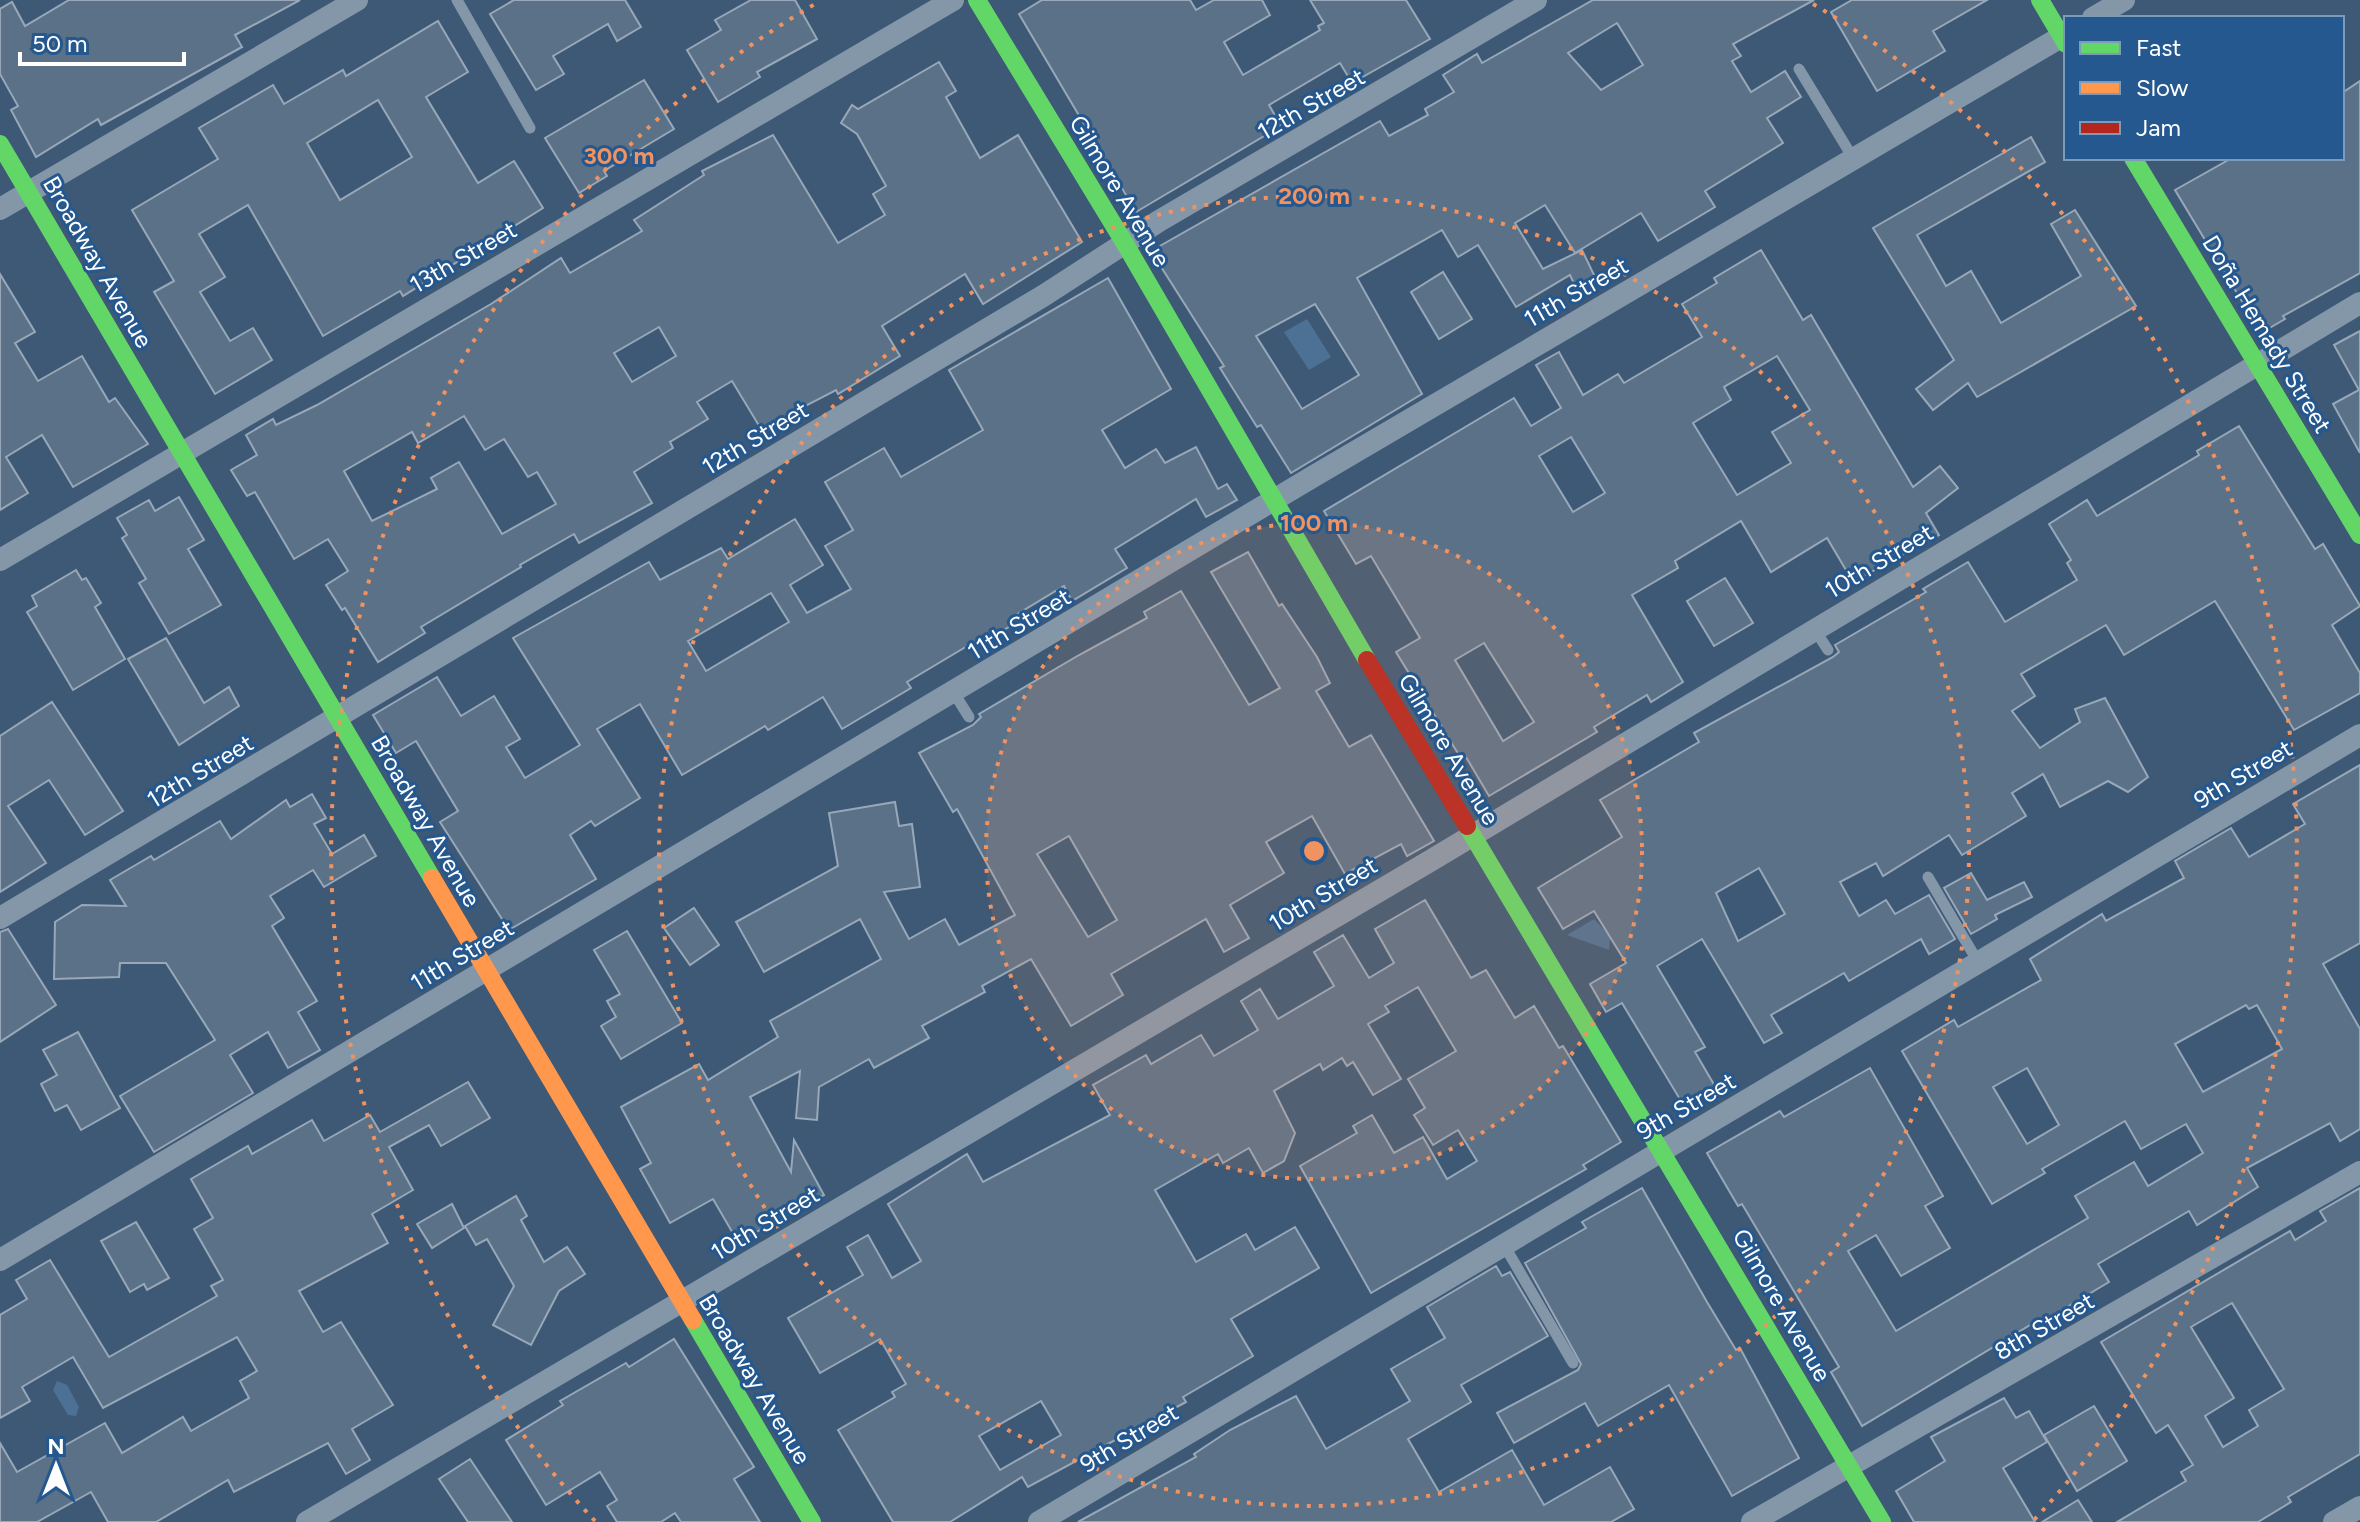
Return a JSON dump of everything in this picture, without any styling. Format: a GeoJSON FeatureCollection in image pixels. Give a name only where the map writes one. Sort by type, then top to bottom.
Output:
{"type":"FeatureCollection","features":[{"type":"Feature","properties":{"kind":"main road","name":"Gilmore Avenue"},"geometry":{"type":"LineString","coordinates":[[977,0],[1124,242],[1328,596],[1663,1150],[1882,1522]]}},
{"type":"Feature","properties":{"kind":"main road"},"geometry":{"type":"LineString","coordinates":[[2040,0],[2064,37]]}},
{"type":"Feature","properties":{"kind":"main road","name":"Broadway Avenue"},"geometry":{"type":"LineString","coordinates":[[0,144],[812,1522]]}},
{"type":"Feature","properties":{"kind":"main road","name":"Doña Hemady Street"},"geometry":{"type":"LineString","coordinates":[[2134,160],[2360,535]]}},
{"type":"Feature","properties":{"kind":"street"},"geometry":{"type":"LineString","coordinates":[[0,209],[357,0]]}},
{"type":"Feature","properties":{"kind":"street","name":"13th Street"},"geometry":{"type":"LineString","coordinates":[[0,560],[953,0]]}},
{"type":"Feature","properties":{"kind":"street","name":"12th Street"},"geometry":{"type":"LineString","coordinates":[[0,918],[1055,289],[1124,242],[1536,0]]}},
{"type":"Feature","properties":{"kind":"street"},"geometry":{"type":"LineString","coordinates":[[2096,16],[2124,0]]}},
{"type":"Feature","properties":{"kind":"street","name":"11th Street"},"geometry":{"type":"LineString","coordinates":[[0,1260],[1853,158],[2064,40]]}},
{"type":"Feature","properties":{"kind":"street","name":"10th Street"},"geometry":{"type":"LineString","coordinates":[[307,1522],[1473,835],[2360,303]]}},
{"type":"Feature","properties":{"kind":"street","name":"9th Street"},"geometry":{"type":"LineString","coordinates":[[1039,1522],[2360,735]]}},
{"type":"Feature","properties":{"kind":"street","name":"8th Street"},"geometry":{"type":"LineString","coordinates":[[1752,1522],[2360,1172]]}},
{"type":"Feature","properties":{"kind":"street"},"geometry":{"type":"LineString","coordinates":[[2334,1522],[2360,1507]]}},
{"type":"Feature","properties":{"kind":"lane"},"geometry":{"type":"LineString","coordinates":[[457,0],[530,128]]}},
{"type":"Feature","properties":{"kind":"lane"},"geometry":{"type":"LineString","coordinates":[[1799,69],[1853,158]]}},
{"type":"Feature","properties":{"kind":"lane"},"geometry":{"type":"LineString","coordinates":[[1815,630],[1828,650]]}},
{"type":"Feature","properties":{"kind":"lane"},"geometry":{"type":"LineString","coordinates":[[954,693],[969,717]]}},
{"type":"Feature","properties":{"kind":"lane"},"geometry":{"type":"LineString","coordinates":[[1928,877],[1978,962]]}},
{"type":"Feature","properties":{"kind":"lane"},"geometry":{"type":"LineString","coordinates":[[1504,1245],[1573,1363]]}},
{"type":"Feature","properties":{"kind":"water"},"geometry":{"type":"Polygon","coordinates":[[[1307,319],[1331,357],[1309,370],[1284,332],[1307,319]]]}},
{"type":"Feature","properties":{"kind":"water"},"geometry":{"type":"Polygon","coordinates":[[[1594,919],[1610,936],[1609,950],[1567,935],[1594,919]]]}},
{"type":"Feature","properties":{"kind":"water"},"geometry":{"type":"Polygon","coordinates":[[[57,1381],[67,1385],[79,1407],[76,1416],[68,1415],[53,1390],[57,1381]]]}},
{"type":"Feature","properties":{"kind":"building"},"geometry":{"type":"Polygon","coordinates":[[[69,0],[300,0],[235,35],[242,47],[101,125],[98,119],[36,157],[11,110],[18,106],[0,74],[0,9],[12,2],[25,26],[69,0]]]}},
{"type":"Feature","properties":{"kind":"building"},"geometry":{"type":"Polygon","coordinates":[[[514,0],[625,0],[641,27],[617,41],[608,24],[553,56],[564,74],[536,90],[490,14],[514,0]]]}},
{"type":"Feature","properties":{"kind":"building"},"geometry":{"type":"Polygon","coordinates":[[[751,0],[795,0],[817,39],[757,72],[760,77],[718,102],[687,50],[721,30],[715,20],[751,0]]]}},
{"type":"Feature","properties":{"kind":"building"},"geometry":{"type":"Polygon","coordinates":[[[1042,0],[1190,0],[1196,10],[1214,0],[1262,0],[1270,15],[1224,42],[1243,75],[1320,30],[1318,26],[1324,23],[1310,0],[1406,0],[1430,39],[1352,83],[1340,63],[1269,105],[1281,126],[1136,212],[1019,14],[1042,0]]]}},
{"type":"Feature","properties":{"kind":"building"},"geometry":{"type":"Polygon","coordinates":[[[1593,0],[1814,0],[1733,44],[1741,56],[1732,61],[1751,92],[1785,71],[1801,97],[1767,118],[1783,143],[1705,191],[1715,207],[1658,241],[1641,213],[1575,253],[1545,205],[1515,223],[1543,269],[1582,250],[1595,277],[1575,286],[1570,275],[1516,307],[1478,245],[1458,257],[1442,230],[1357,278],[1422,394],[1291,473],[1261,425],[1257,427],[1220,368],[1224,366],[1151,251],[1380,121],[1389,136],[1428,115],[1425,109],[1454,92],[1443,75],[1477,54],[1482,63],[1593,0]],[[1617,23],[1568,53],[1601,90],[1643,65],[1617,23]],[[1315,304],[1256,336],[1302,409],[1359,375],[1315,304]]]}},
{"type":"Feature","properties":{"kind":"building"},"geometry":{"type":"Polygon","coordinates":[[[1852,0],[1987,0],[1933,31],[1945,51],[1877,91],[1831,12],[1852,0]]]}},
{"type":"Feature","properties":{"kind":"building"},"geometry":{"type":"Polygon","coordinates":[[[438,21],[468,72],[426,97],[478,183],[514,161],[543,208],[403,296],[400,291],[323,336],[248,205],[199,234],[225,277],[200,292],[230,341],[253,328],[272,360],[215,394],[154,292],[174,281],[132,210],[218,159],[199,128],[273,85],[284,104],[343,70],[346,76],[438,21]],[[378,100],[307,143],[340,200],[412,157],[378,100]]]}},
{"type":"Feature","properties":{"kind":"building"},"geometry":{"type":"Polygon","coordinates":[[[939,62],[956,91],[946,97],[980,158],[1018,135],[1082,242],[983,304],[965,274],[882,326],[900,356],[838,394],[836,390],[761,429],[732,381],[697,402],[708,419],[670,442],[673,448],[634,472],[652,503],[579,543],[574,534],[520,565],[421,627],[425,633],[378,662],[345,608],[342,610],[326,585],[348,571],[328,539],[294,559],[255,492],[247,496],[231,470],[257,455],[246,435],[273,419],[276,425],[317,405],[491,304],[561,258],[570,273],[642,231],[634,220],[704,175],[702,171],[773,135],[838,243],[885,215],[873,194],[886,186],[857,134],[841,123],[852,105],[858,109],[939,62]],[[659,327],[614,353],[632,382],[676,356],[659,327]],[[464,416],[418,443],[412,432],[344,471],[372,521],[437,489],[431,478],[459,462],[502,534],[556,504],[537,472],[528,477],[504,439],[485,450],[464,416]]]}},
{"type":"Feature","properties":{"kind":"building"},"geometry":{"type":"Polygon","coordinates":[[[644,80],[674,129],[604,171],[607,176],[579,193],[545,138],[644,80]]]}},
{"type":"Feature","properties":{"kind":"building"},"geometry":{"type":"Polygon","coordinates":[[[2360,81],[2360,273],[2283,316],[2285,319],[2261,333],[2175,190],[2228,160],[2344,160],[2344,92],[2360,81]]]}},
{"type":"Feature","properties":{"kind":"building"},"geometry":{"type":"Polygon","coordinates":[[[2031,137],[2045,162],[1917,235],[1946,286],[1971,271],[2001,323],[2081,276],[2051,224],[2075,210],[2136,306],[1977,397],[1968,383],[1933,410],[1916,389],[1954,360],[1873,228],[2031,137]]]}},
{"type":"Feature","properties":{"kind":"building"},"geometry":{"type":"Polygon","coordinates":[[[1761,250],[1803,320],[1811,315],[1913,487],[1940,466],[1958,488],[1926,513],[1939,535],[1853,582],[1827,538],[1771,572],[1741,521],[1675,561],[1678,568],[1632,595],[1683,682],[1651,702],[1647,695],[1594,727],[1597,732],[1489,796],[1466,757],[1462,760],[1396,652],[1420,638],[1371,556],[1356,564],[1324,511],[1514,398],[1531,426],[1561,408],[1536,365],[1559,352],[1583,395],[1618,374],[1624,383],[1702,337],[1682,304],[1717,283],[1714,278],[1761,250]],[[1777,356],[1724,387],[1731,400],[1693,423],[1737,495],[1791,463],[1772,432],[1810,410],[1777,356]],[[1571,437],[1539,456],[1573,512],[1605,493],[1571,437]],[[1484,643],[1455,660],[1503,741],[1534,722],[1484,643]]]}},
{"type":"Feature","properties":{"kind":"building"},"geometry":{"type":"Polygon","coordinates":[[[1443,272],[1472,319],[1439,339],[1411,292],[1443,272]]]}},
{"type":"Feature","properties":{"kind":"building"},"geometry":{"type":"Polygon","coordinates":[[[0,274],[35,332],[15,343],[38,381],[82,356],[109,402],[115,398],[148,444],[73,487],[42,435],[6,457],[28,493],[0,510],[0,274]]]}},
{"type":"Feature","properties":{"kind":"building"},"geometry":{"type":"Polygon","coordinates":[[[1108,278],[1171,389],[1102,430],[1125,468],[1156,449],[1165,463],[1196,447],[1218,489],[1227,484],[1237,500],[1206,517],[1196,499],[1115,549],[1127,568],[1072,601],[1064,586],[1009,619],[1012,625],[982,643],[979,639],[907,682],[911,688],[842,729],[823,697],[768,730],[765,726],[682,775],[640,704],[597,729],[640,798],[595,826],[591,821],[570,835],[596,879],[509,930],[440,822],[458,811],[416,741],[396,753],[373,715],[437,677],[461,716],[494,696],[520,739],[506,747],[525,778],[580,745],[513,638],[649,562],[660,580],[721,548],[728,559],[795,519],[823,565],[790,585],[807,613],[851,589],[825,546],[853,530],[825,482],[884,448],[901,477],[983,430],[949,370],[1108,278]],[[771,593],[688,641],[706,671],[789,622],[771,593]]]}},
{"type":"Feature","properties":{"kind":"building"},"geometry":{"type":"Polygon","coordinates":[[[2360,331],[2360,453],[2333,404],[2359,390],[2334,345],[2360,331]]]}},
{"type":"Feature","properties":{"kind":"building"},"geometry":{"type":"Polygon","coordinates":[[[2239,426],[2315,549],[2323,544],[2360,606],[2332,625],[2360,673],[2360,693],[2294,730],[2215,601],[2124,655],[2106,625],[2021,674],[2035,696],[2012,711],[2040,748],[2080,722],[2075,709],[2105,698],[2148,777],[2128,792],[2108,781],[2060,807],[2043,774],[2012,793],[2026,816],[1962,855],[1949,835],[1883,876],[1876,863],[1840,882],[1859,916],[1886,900],[1895,914],[1929,895],[1955,939],[1929,954],[1921,939],[1849,981],[1844,973],[1771,1015],[1782,1033],[1764,1043],[1702,939],[1657,966],[1705,1047],[1695,1052],[1716,1088],[1684,1106],[1622,1003],[1606,1012],[1590,984],[1626,963],[1594,911],[1563,929],[1538,888],[1622,837],[1600,800],[1699,742],[1694,733],[1833,657],[1839,652],[1835,645],[1926,592],[1923,589],[1968,562],[2005,622],[2077,580],[2067,563],[2071,560],[2049,524],[2087,500],[2097,516],[2199,455],[2197,451],[2239,426]],[[1759,868],[1716,893],[1738,941],[1785,914],[1759,868]]]}},
{"type":"Feature","properties":{"kind":"building"},"geometry":{"type":"Polygon","coordinates":[[[179,497],[204,540],[188,549],[221,605],[169,634],[139,583],[146,579],[122,538],[127,535],[117,518],[149,500],[155,511],[179,497]]]}},
{"type":"Feature","properties":{"kind":"building"},"geometry":{"type":"Polygon","coordinates":[[[1248,552],[1279,606],[1282,604],[1317,657],[1330,683],[1316,691],[1349,747],[1371,735],[1434,841],[1407,856],[1401,844],[1345,874],[1312,816],[1266,842],[1284,873],[1230,905],[1249,938],[1224,952],[1206,919],[1111,974],[1123,995],[1071,1026],[1031,959],[982,986],[985,992],[922,1026],[929,1038],[874,1068],[869,1059],[819,1087],[817,1120],[796,1118],[800,1071],[750,1097],[791,1172],[794,1140],[824,1195],[738,1242],[713,1199],[670,1223],[640,1169],[651,1163],[621,1107],[699,1064],[708,1080],[778,1037],[770,1021],[881,959],[860,919],[764,972],[736,922],[838,866],[829,813],[895,802],[899,826],[912,824],[920,887],[884,892],[909,939],[945,919],[959,945],[1015,915],[957,809],[953,812],[919,753],[973,725],[981,717],[979,714],[1147,618],[1144,612],[1181,591],[1249,705],[1280,688],[1211,572],[1248,552]],[[1069,836],[1037,854],[1088,937],[1117,920],[1069,836]]]}},
{"type":"Feature","properties":{"kind":"building"},"geometry":{"type":"Polygon","coordinates":[[[76,570],[82,580],[86,578],[101,603],[95,607],[125,659],[73,690],[27,612],[37,606],[32,596],[76,570]]]}},
{"type":"Feature","properties":{"kind":"building"},"geometry":{"type":"Polygon","coordinates":[[[1725,578],[1753,623],[1714,646],[1687,601],[1725,578]]]}},
{"type":"Feature","properties":{"kind":"building"},"geometry":{"type":"Polygon","coordinates":[[[166,638],[204,703],[229,687],[239,706],[179,745],[128,659],[166,638]]]}},
{"type":"Feature","properties":{"kind":"building"},"geometry":{"type":"Polygon","coordinates":[[[52,702],[123,811],[85,835],[49,780],[8,806],[46,863],[0,892],[0,736],[52,702]]]}},
{"type":"Feature","properties":{"kind":"building"},"geometry":{"type":"Polygon","coordinates":[[[2360,765],[2360,943],[2323,964],[2360,1029],[2360,1129],[2340,1141],[2330,1123],[2247,1168],[2258,1187],[2197,1225],[2189,1211],[2098,1264],[2109,1282],[2047,1319],[2045,1316],[1862,1426],[1831,1372],[1839,1367],[1742,1204],[1738,1206],[1707,1153],[1780,1111],[1784,1117],[1870,1068],[1943,1196],[1925,1206],[1950,1248],[1901,1276],[1876,1235],[1848,1251],[1896,1331],[2088,1218],[2075,1196],[2134,1162],[2148,1186],[2203,1153],[2186,1124],[2141,1149],[2125,1121],[2042,1169],[2045,1173],[1992,1204],[1902,1051],[1954,1020],[1958,1027],[2041,980],[2030,959],[2102,914],[2106,921],[2184,878],[2175,861],[2231,828],[2249,857],[2305,824],[2293,804],[2360,765]],[[2246,1005],[2175,1044],[2203,1092],[2282,1049],[2257,1005],[2249,1009],[2246,1005]],[[2027,1068],[1993,1087],[2027,1144],[2059,1125],[2027,1068]]]}},
{"type":"Feature","properties":{"kind":"building"},"geometry":{"type":"Polygon","coordinates":[[[312,794],[326,818],[314,824],[332,854],[364,835],[376,856],[324,887],[313,870],[270,896],[284,918],[272,926],[317,1001],[298,1012],[320,1050],[288,1068],[268,1032],[230,1055],[253,1093],[154,1152],[120,1096],[215,1040],[166,963],[120,963],[119,977],[54,979],[55,922],[82,905],[126,906],[110,880],[151,856],[154,860],[220,821],[231,839],[286,800],[290,807],[312,794]]]}},
{"type":"Feature","properties":{"kind":"building"},"geometry":{"type":"Polygon","coordinates":[[[1971,873],[1987,900],[2024,882],[2032,897],[1995,915],[1997,919],[1971,934],[1944,888],[1971,873]]]}},
{"type":"Feature","properties":{"kind":"building"},"geometry":{"type":"Polygon","coordinates":[[[1425,900],[1471,978],[1486,970],[1515,1018],[1534,1006],[1559,1048],[1563,1046],[1621,1142],[1583,1165],[1586,1169],[1371,1293],[1300,1166],[1357,1133],[1353,1126],[1372,1115],[1394,1153],[1423,1137],[1447,1179],[1477,1161],[1458,1130],[1433,1145],[1414,1115],[1425,1108],[1408,1079],[1456,1051],[1418,987],[1385,1006],[1389,1012],[1368,1024],[1401,1079],[1373,1095],[1353,1062],[1347,1066],[1342,1058],[1323,1070],[1320,1064],[1274,1091],[1295,1133],[1284,1161],[1263,1173],[1249,1148],[1223,1163],[1218,1154],[1155,1190],[1196,1262],[1246,1234],[1255,1250],[1295,1227],[1319,1268],[1231,1319],[1253,1356],[1183,1397],[1186,1402],[1028,1487],[1022,1477],[950,1522],[893,1522],[838,1430],[895,1397],[892,1392],[906,1384],[880,1339],[820,1373],[788,1318],[863,1275],[847,1247],[868,1235],[892,1278],[921,1261],[888,1204],[967,1154],[983,1182],[1110,1115],[1093,1085],[1146,1055],[1151,1064],[1201,1035],[1214,1056],[1258,1030],[1241,1001],[1260,989],[1278,1019],[1334,986],[1314,952],[1343,935],[1369,978],[1394,963],[1375,929],[1425,900]],[[1041,1401],[979,1436],[1000,1470],[1061,1435],[1041,1401]]]}},
{"type":"Feature","properties":{"kind":"building"},"geometry":{"type":"Polygon","coordinates":[[[694,908],[719,945],[690,965],[664,928],[694,908]]]}},
{"type":"Feature","properties":{"kind":"building"},"geometry":{"type":"Polygon","coordinates":[[[8,929],[56,1005],[0,1042],[0,932],[8,929]]]}},
{"type":"Feature","properties":{"kind":"building"},"geometry":{"type":"Polygon","coordinates":[[[627,931],[682,1023],[621,1059],[601,1026],[616,1017],[607,1001],[620,994],[594,950],[627,931]]]}},
{"type":"Feature","properties":{"kind":"building"},"geometry":{"type":"Polygon","coordinates":[[[78,1032],[120,1108],[81,1130],[67,1105],[55,1111],[41,1084],[57,1075],[43,1050],[78,1032]]]}},
{"type":"Feature","properties":{"kind":"building"},"geometry":{"type":"Polygon","coordinates":[[[468,1082],[490,1118],[441,1146],[429,1125],[389,1147],[413,1190],[372,1214],[388,1243],[299,1291],[323,1332],[341,1322],[393,1405],[352,1429],[370,1460],[346,1474],[328,1443],[234,1492],[228,1480],[156,1522],[108,1522],[91,1492],[37,1522],[0,1522],[0,1443],[17,1472],[105,1423],[122,1453],[183,1417],[191,1431],[249,1398],[240,1381],[257,1371],[237,1337],[103,1408],[73,1357],[22,1387],[30,1401],[0,1418],[0,1315],[27,1299],[16,1280],[50,1260],[109,1357],[217,1296],[211,1286],[223,1280],[194,1229],[213,1218],[191,1179],[248,1146],[252,1154],[312,1120],[324,1141],[370,1115],[380,1132],[468,1082]]]}},
{"type":"Feature","properties":{"kind":"building"},"geometry":{"type":"Polygon","coordinates":[[[1642,1188],[1736,1350],[1740,1348],[1799,1458],[1732,1496],[1669,1385],[1598,1426],[1585,1403],[1514,1443],[1497,1413],[1578,1370],[1581,1364],[1525,1263],[1586,1228],[1582,1222],[1642,1188]]]}},
{"type":"Feature","properties":{"kind":"building"},"geometry":{"type":"Polygon","coordinates":[[[2360,1188],[2360,1454],[2288,1497],[2291,1502],[2258,1522],[2117,1522],[2186,1481],[2181,1472],[2193,1465],[2168,1425],[2156,1433],[2101,1342],[2290,1231],[2295,1240],[2326,1221],[2320,1211],[2360,1188]],[[2232,1303],[2191,1327],[2234,1398],[2205,1416],[2223,1447],[2258,1426],[2249,1410],[2284,1389],[2232,1303]]]}},
{"type":"Feature","properties":{"kind":"building"},"geometry":{"type":"Polygon","coordinates":[[[516,1196],[527,1216],[521,1220],[544,1262],[567,1247],[585,1274],[559,1291],[531,1345],[493,1325],[514,1286],[487,1239],[476,1245],[465,1226],[516,1196]]]}},
{"type":"Feature","properties":{"kind":"building"},"geometry":{"type":"Polygon","coordinates":[[[452,1204],[464,1228],[432,1248],[417,1224],[452,1204]]]}},
{"type":"Feature","properties":{"kind":"building"},"geometry":{"type":"Polygon","coordinates":[[[136,1222],[169,1278],[147,1290],[144,1284],[130,1292],[101,1241],[136,1222]]]}},
{"type":"Feature","properties":{"kind":"building"},"geometry":{"type":"Polygon","coordinates":[[[1496,1266],[1502,1276],[1510,1272],[1548,1336],[1461,1385],[1471,1402],[1408,1439],[1439,1492],[1512,1450],[1544,1505],[1610,1467],[1634,1509],[1611,1522],[1078,1522],[1196,1457],[1194,1454],[1230,1430],[1296,1396],[1326,1449],[1410,1401],[1391,1369],[1445,1338],[1427,1307],[1496,1266]]]}},
{"type":"Feature","properties":{"kind":"building"},"geometry":{"type":"Polygon","coordinates":[[[674,1339],[754,1467],[734,1479],[760,1522],[681,1522],[675,1513],[661,1522],[617,1522],[607,1506],[617,1500],[600,1472],[546,1505],[506,1440],[563,1405],[560,1401],[626,1363],[629,1367],[674,1339]]]}},
{"type":"Feature","properties":{"kind":"building"},"geometry":{"type":"Polygon","coordinates":[[[2004,1398],[2016,1418],[2029,1411],[2047,1442],[2003,1468],[2035,1522],[1914,1522],[1896,1491],[1945,1461],[1931,1437],[2004,1398]]]}},
{"type":"Feature","properties":{"kind":"building"},"geometry":{"type":"Polygon","coordinates":[[[2094,1406],[2127,1461],[2077,1491],[2044,1435],[2094,1406]]]}},
{"type":"Feature","properties":{"kind":"building"},"geometry":{"type":"Polygon","coordinates":[[[470,1459],[512,1522],[468,1522],[439,1479],[470,1459]]]}},
{"type":"Feature","properties":{"kind":"building"},"geometry":{"type":"Polygon","coordinates":[[[2078,1500],[2092,1522],[2042,1522],[2078,1500]]]}},
{"type":"Feature","properties":{"kind":"traffic: fast"},"geometry":{"type":"LineString","coordinates":[[977,0],[1124,242],[1367,660]]}},
{"type":"Feature","properties":{"kind":"traffic: fast"},"geometry":{"type":"LineString","coordinates":[[2040,0],[2064,41]]}},
{"type":"Feature","properties":{"kind":"traffic: fast"},"geometry":{"type":"LineString","coordinates":[[0,144],[432,878]]}},
{"type":"Feature","properties":{"kind":"traffic: fast"},"geometry":{"type":"LineString","coordinates":[[2134,160],[2360,535]]}},
{"type":"Feature","properties":{"kind":"traffic: fast"},"geometry":{"type":"LineString","coordinates":[[1467,826],[1882,1522]]}},
{"type":"Feature","properties":{"kind":"traffic: fast"},"geometry":{"type":"LineString","coordinates":[[693,1320],[812,1522]]}},
{"type":"Feature","properties":{"kind":"traffic: slow"},"geometry":{"type":"LineString","coordinates":[[432,878],[693,1320]]}},
{"type":"Feature","properties":{"kind":"traffic: jam"},"geometry":{"type":"LineString","coordinates":[[1367,660],[1467,826]]}}]}
